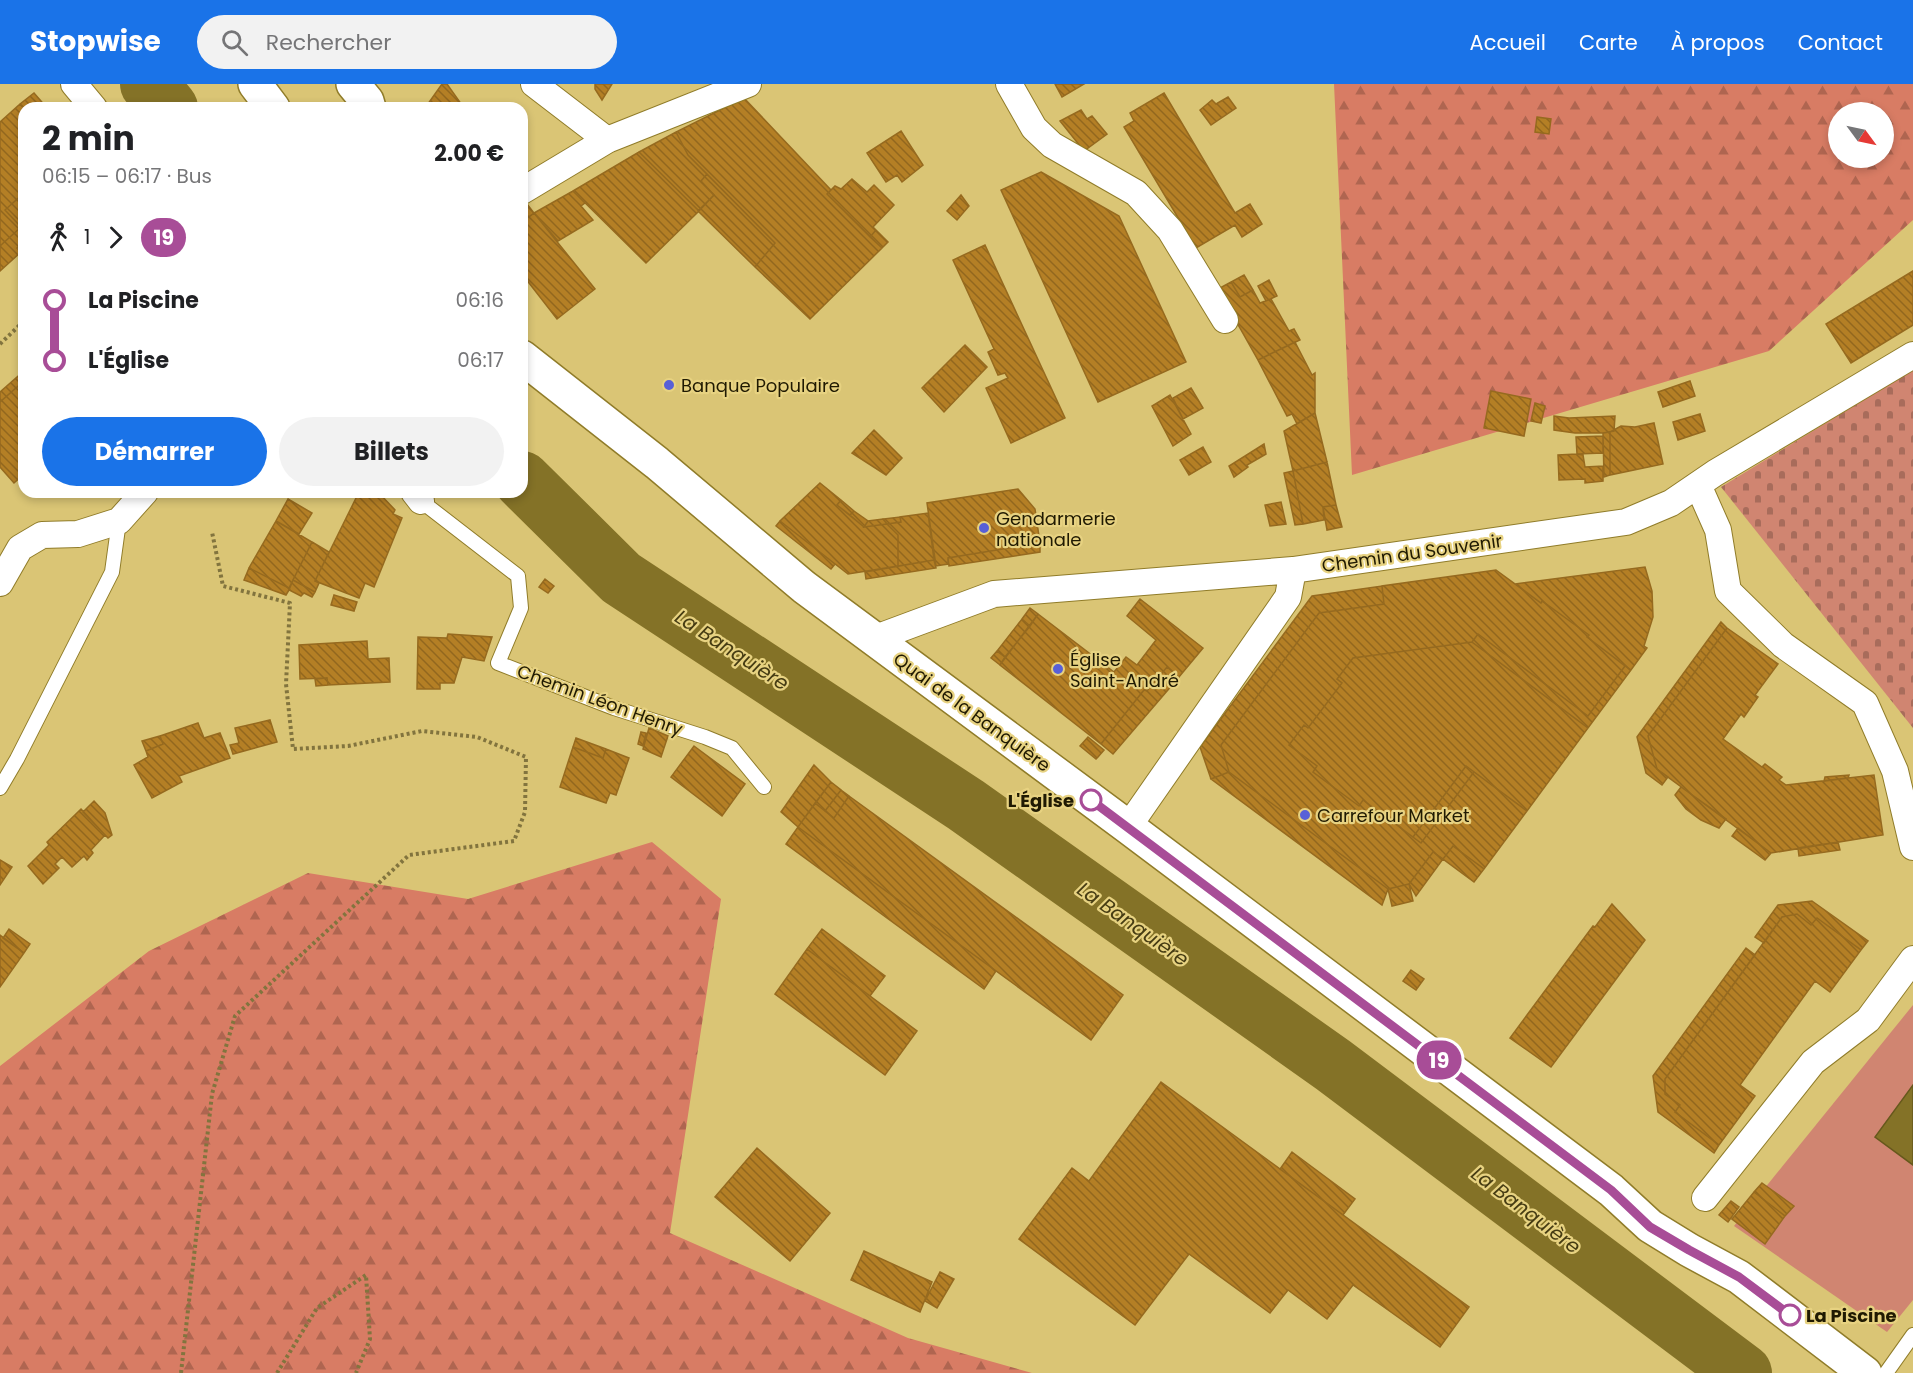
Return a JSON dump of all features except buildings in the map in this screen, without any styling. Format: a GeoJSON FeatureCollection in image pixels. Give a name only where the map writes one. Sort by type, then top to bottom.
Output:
{"type":"FeatureCollection","features":[{"type":"Feature","properties":{"kind":"street"},"geometry":{"type":"LineString","coordinates":[[74,84],[89,102]]}},
{"type":"Feature","properties":{"kind":"street"},"geometry":{"type":"LineString","coordinates":[[255,84],[268,102]]}},
{"type":"Feature","properties":{"kind":"street"},"geometry":{"type":"LineString","coordinates":[[276,102],[290,84]]}},
{"type":"Feature","properties":{"kind":"street"},"geometry":{"type":"LineString","coordinates":[[353,84],[368,102]]}},
{"type":"Feature","properties":{"kind":"street"},"geometry":{"type":"LineString","coordinates":[[534,84],[607,140]]}},
{"type":"Feature","properties":{"kind":"street"},"geometry":{"type":"LineString","coordinates":[[528,187],[607,140],[748,84]]}},
{"type":"Feature","properties":{"kind":"street"},"geometry":{"type":"LineString","coordinates":[[1009,84],[1034,128],[1052,145],[1136,194],[1150,208],[1170,230],[1225,320]]}},
{"type":"Feature","properties":{"kind":"street","name":"Chemin du Souvenir"},"geometry":{"type":"LineString","coordinates":[[873,639],[994,594],[1293,570],[1626,522],[1671,503],[1913,356]]}},
{"type":"Feature","properties":{"kind":"street","name":"Quai de la Banquière"},"geometry":{"type":"LineString","coordinates":[[528,362],[657,463],[804,587],[1611,1190],[1650,1227],[1739,1277],[1865,1373]]}},
{"type":"Feature","properties":{"kind":"street"},"geometry":{"type":"LineString","coordinates":[[1698,485],[1718,530],[1728,591],[1783,645],[1865,703],[1895,771],[1913,847]]}},
{"type":"Feature","properties":{"kind":"street"},"geometry":{"type":"LineString","coordinates":[[0,583],[20,548],[42,535],[78,534],[119,521],[140,498]]}},
{"type":"Feature","properties":{"kind":"street"},"geometry":{"type":"LineString","coordinates":[[1128,827],[1288,597],[1293,570]]}},
{"type":"Feature","properties":{"kind":"street"},"geometry":{"type":"LineString","coordinates":[[1705,1198],[1813,1062],[1868,1020],[1913,959]]}},
{"type":"Feature","properties":{"kind":"lane","name":"Chemin Léon Henry"},"geometry":{"type":"LineString","coordinates":[[420,498],[518,576],[521,608],[498,663],[614,708],[732,748],[764,787]]}},
{"type":"Feature","properties":{"kind":"lane"},"geometry":{"type":"LineString","coordinates":[[0,788],[112,572],[119,521]]}},
{"type":"Feature","properties":{"kind":"lane"},"geometry":{"type":"LineString","coordinates":[[1886,1373],[1913,1335]]}},
{"type":"Feature","properties":{"kind":"path"},"geometry":{"type":"LineString","coordinates":[[0,344],[18,327]]}},
{"type":"Feature","properties":{"kind":"path"},"geometry":{"type":"LineString","coordinates":[[181,1373],[212,1094],[235,1016],[409,855],[514,841],[525,812],[526,757],[477,737],[422,731],[348,746],[293,749],[286,684],[290,603],[223,586],[212,532]]}},
{"type":"Feature","properties":{"kind":"path"},"geometry":{"type":"LineString","coordinates":[[277,1373],[317,1308],[366,1275],[370,1339],[356,1373]]}},
{"type":"Feature","properties":{"kind":"green space"},"geometry":{"type":"Polygon","coordinates":[[[1334,84],[1913,84],[1913,220],[1769,351],[1352,475],[1334,84]]]}},
{"type":"Feature","properties":{"kind":"green space"},"geometry":{"type":"Polygon","coordinates":[[[1913,370],[1913,728],[1721,487],[1913,370]]]}},
{"type":"Feature","properties":{"kind":"green space"},"geometry":{"type":"Polygon","coordinates":[[[652,842],[721,899],[670,1233],[908,1338],[1032,1373],[0,1373],[0,1066],[149,951],[308,873],[468,899],[652,842]]]}},
{"type":"Feature","properties":{"kind":"green space"},"geometry":{"type":"Polygon","coordinates":[[[1913,1005],[1913,1300],[1887,1332],[1734,1226],[1913,1005]]]}},
{"type":"Feature","properties":{"kind":"shaded area"},"geometry":{"type":"Polygon","coordinates":[[[1913,1085],[1913,1165],[1875,1137],[1913,1085]]]}},
{"type":"Feature","properties":{"kind":"waterway","name":"La Banquière"},"geometry":{"type":"LineString","coordinates":[[149,84],[164,102]]}},
{"type":"Feature","properties":{"kind":"waterway","name":"La Banquière"},"geometry":{"type":"LineString","coordinates":[[528,486],[621,578],[966,805],[1333,1065],[1743,1373]]}},
{"type":"Feature","properties":{"kind":"bus line","name":"19"},"geometry":{"type":"LineString","coordinates":[[1091,800],[1611,1190],[1650,1227],[1720,1265],[1790,1315]]}},
{"type":"Feature","properties":{"kind":"place","name":"Banque Populaire"},"geometry":{"type":"Point","coordinates":[669,385]}},
{"type":"Feature","properties":{"kind":"place","name":"Gendarmerie nationale"},"geometry":{"type":"Point","coordinates":[984,528]}},
{"type":"Feature","properties":{"kind":"place","name":"Église Saint-André"},"geometry":{"type":"Point","coordinates":[1058,669]}},
{"type":"Feature","properties":{"kind":"place","name":"L'Église"},"geometry":{"type":"Point","coordinates":[1091,800]}},
{"type":"Feature","properties":{"kind":"place","name":"Carrefour Market"},"geometry":{"type":"Point","coordinates":[1305,815]}},
{"type":"Feature","properties":{"kind":"place","name":"La Piscine"},"geometry":{"type":"Point","coordinates":[1790,1315]}}]}
